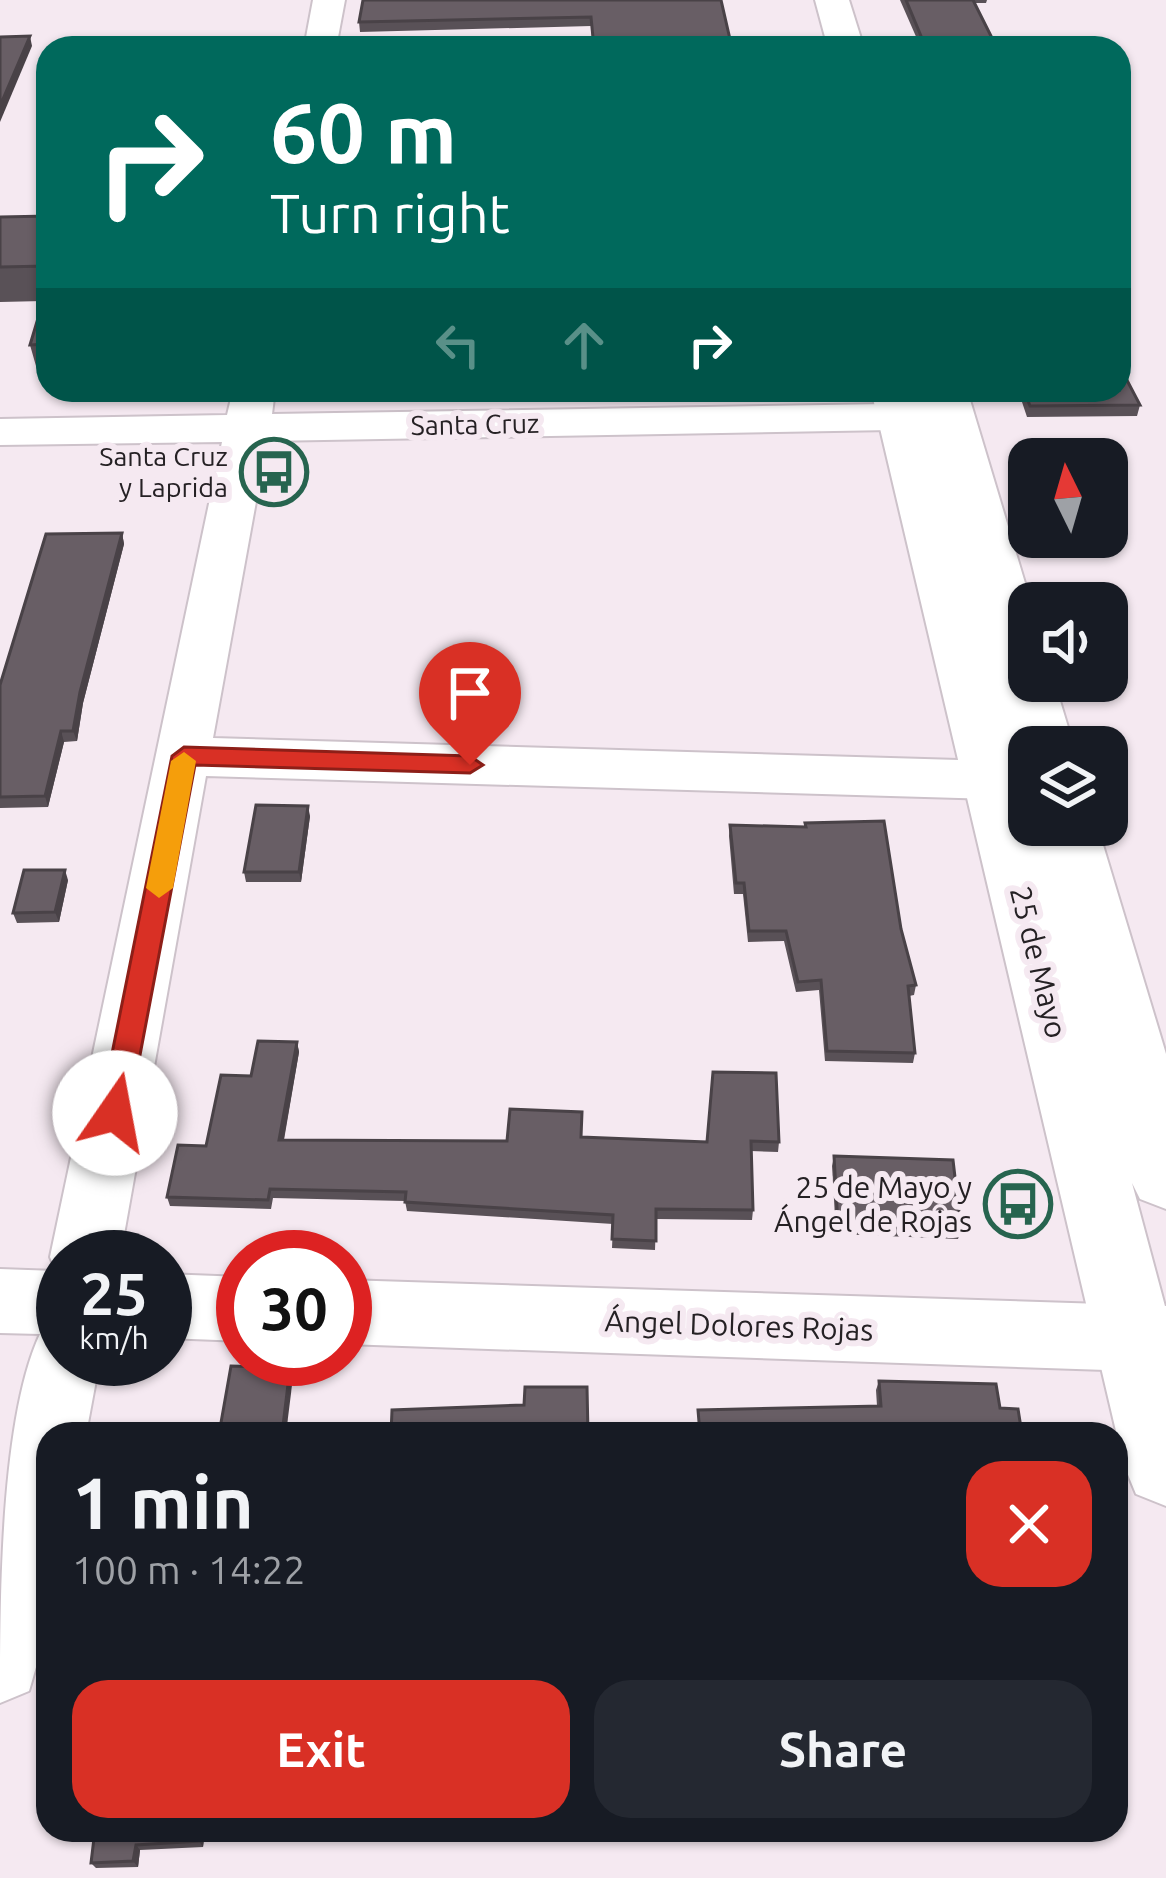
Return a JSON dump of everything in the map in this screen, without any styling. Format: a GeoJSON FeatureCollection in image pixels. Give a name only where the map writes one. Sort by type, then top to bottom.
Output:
{"type":"FeatureCollection","features":[{"type":"Feature","properties":{"kind":"street"},"geometry":{"type":"LineString","coordinates":[[322,36],[329,0]]}},
{"type":"Feature","properties":{"kind":"street"},"geometry":{"type":"LineString","coordinates":[[796,0],[805,36]]}},
{"type":"Feature","properties":{"kind":"street"},"geometry":{"type":"LineString","coordinates":[[832,0],[842,36]]}},
{"type":"Feature","properties":{"kind":"street","name":"Santa Cruz"},"geometry":{"type":"LineString","coordinates":[[0,432],[251,409],[922,403]]}},
{"type":"Feature","properties":{"kind":"street","name":"25 de Mayo"},"geometry":{"type":"LineString","coordinates":[[922,403],[1009,726]]}},
{"type":"Feature","properties":{"kind":"street"},"geometry":{"type":"LineString","coordinates":[[90,1230],[251,409]]}},
{"type":"Feature","properties":{"kind":"street"},"geometry":{"type":"LineString","coordinates":[[184,756],[1008,764]]}},
{"type":"Feature","properties":{"kind":"street","name":"25 de Mayo"},"geometry":{"type":"LineString","coordinates":[[1038,846],[1150,1338],[1166,1465]]}},
{"type":"Feature","properties":{"kind":"street","name":"25 de Mayo"},"geometry":{"type":"LineString","coordinates":[[1072,846],[1166,1177]]}},
{"type":"Feature","properties":{"kind":"street"},"geometry":{"type":"LineString","coordinates":[[0,1301],[36,1302]]}},
{"type":"Feature","properties":{"kind":"street","name":"Ángel Dolores Rojas"},"geometry":{"type":"LineString","coordinates":[[372,1313],[1150,1338]]}},
{"type":"Feature","properties":{"kind":"street"},"geometry":{"type":"LineString","coordinates":[[51,1422],[58,1386]]}},
{"type":"Feature","properties":{"kind":"street"},"geometry":{"type":"LineString","coordinates":[[0,1662],[36,1492]]}},
{"type":"Feature","properties":{"kind":"building"},"geometry":{"type":"Polygon","coordinates":[[[363,0],[721,0],[729,36],[593,36],[591,17],[359,22],[363,0]]]}},
{"type":"Feature","properties":{"kind":"building"},"geometry":{"type":"Polygon","coordinates":[[[906,0],[973,0],[991,36],[921,36],[906,0]]]}},
{"type":"Feature","properties":{"kind":"building"},"geometry":{"type":"Polygon","coordinates":[[[30,36],[0,106],[0,37],[30,36]]]}},
{"type":"Feature","properties":{"kind":"building"},"geometry":{"type":"Polygon","coordinates":[[[36,216],[36,266],[0,267],[0,217],[36,216]]]}},
{"type":"Feature","properties":{"kind":"building"},"geometry":{"type":"Polygon","coordinates":[[[1131,388],[1140,405],[1030,406],[1028,402],[1131,402],[1131,388]]]}},
{"type":"Feature","properties":{"kind":"building"},"geometry":{"type":"Polygon","coordinates":[[[122,533],[73,731],[61,731],[45,796],[0,797],[0,685],[46,534],[122,533]]]}},
{"type":"Feature","properties":{"kind":"building"},"geometry":{"type":"Polygon","coordinates":[[[256,805],[308,806],[299,872],[244,872],[256,805]]]}},
{"type":"Feature","properties":{"kind":"building"},"geometry":{"type":"Polygon","coordinates":[[[884,821],[901,929],[916,985],[908,986],[915,1053],[827,1051],[821,980],[798,982],[786,931],[749,931],[744,883],[736,883],[730,825],[806,827],[805,823],[884,821]]]}},
{"type":"Feature","properties":{"kind":"building"},"geometry":{"type":"Polygon","coordinates":[[[24,870],[65,870],[55,912],[13,913],[24,870]]]}},
{"type":"Feature","properties":{"kind":"building"},"geometry":{"type":"Polygon","coordinates":[[[258,1041],[297,1042],[279,1140],[507,1141],[510,1109],[582,1112],[581,1137],[707,1142],[713,1072],[776,1073],[779,1142],[751,1141],[753,1210],[656,1209],[656,1241],[612,1239],[613,1215],[405,1202],[406,1192],[270,1189],[268,1200],[167,1197],[178,1145],[206,1146],[221,1075],[251,1076],[258,1041]]]}},
{"type":"Feature","properties":{"kind":"building"},"geometry":{"type":"Polygon","coordinates":[[[834,1156],[953,1160],[961,1229],[838,1225],[834,1156]]]}},
{"type":"Feature","properties":{"kind":"building"},"geometry":{"type":"Polygon","coordinates":[[[879,1381],[996,1384],[1000,1408],[1018,1409],[1020,1422],[699,1422],[698,1410],[881,1406],[879,1381]]]}},
{"type":"Feature","properties":{"kind":"building"},"geometry":{"type":"Polygon","coordinates":[[[227,1386],[288,1386],[283,1422],[221,1422],[227,1386]]]}},
{"type":"Feature","properties":{"kind":"building"},"geometry":{"type":"Polygon","coordinates":[[[525,1387],[587,1387],[588,1422],[392,1422],[392,1410],[524,1405],[525,1387]]]}},
{"type":"Feature","properties":{"kind":"building"},"geometry":{"type":"Polygon","coordinates":[[[94,1842],[183,1842],[136,1845],[133,1861],[91,1863],[94,1842]]]}},
{"type":"Feature","properties":{"kind":"slow traffic"},"geometry":{"type":"LineString","coordinates":[[159,888],[184,761]]}},
{"type":"Feature","properties":{"kind":"place","name":"Santa Cruz y Laprida"},"geometry":{"type":"Point","coordinates":[274,472]}},
{"type":"Feature","properties":{"kind":"place","name":"25 de Mayo y Ángel de Rojas"},"geometry":{"type":"Point","coordinates":[1018,1204]}},
{"type":"Feature","properties":{"kind":"route"},"geometry":{"type":"LineString","coordinates":[[115,1113],[184,756],[470,765]]}}]}
